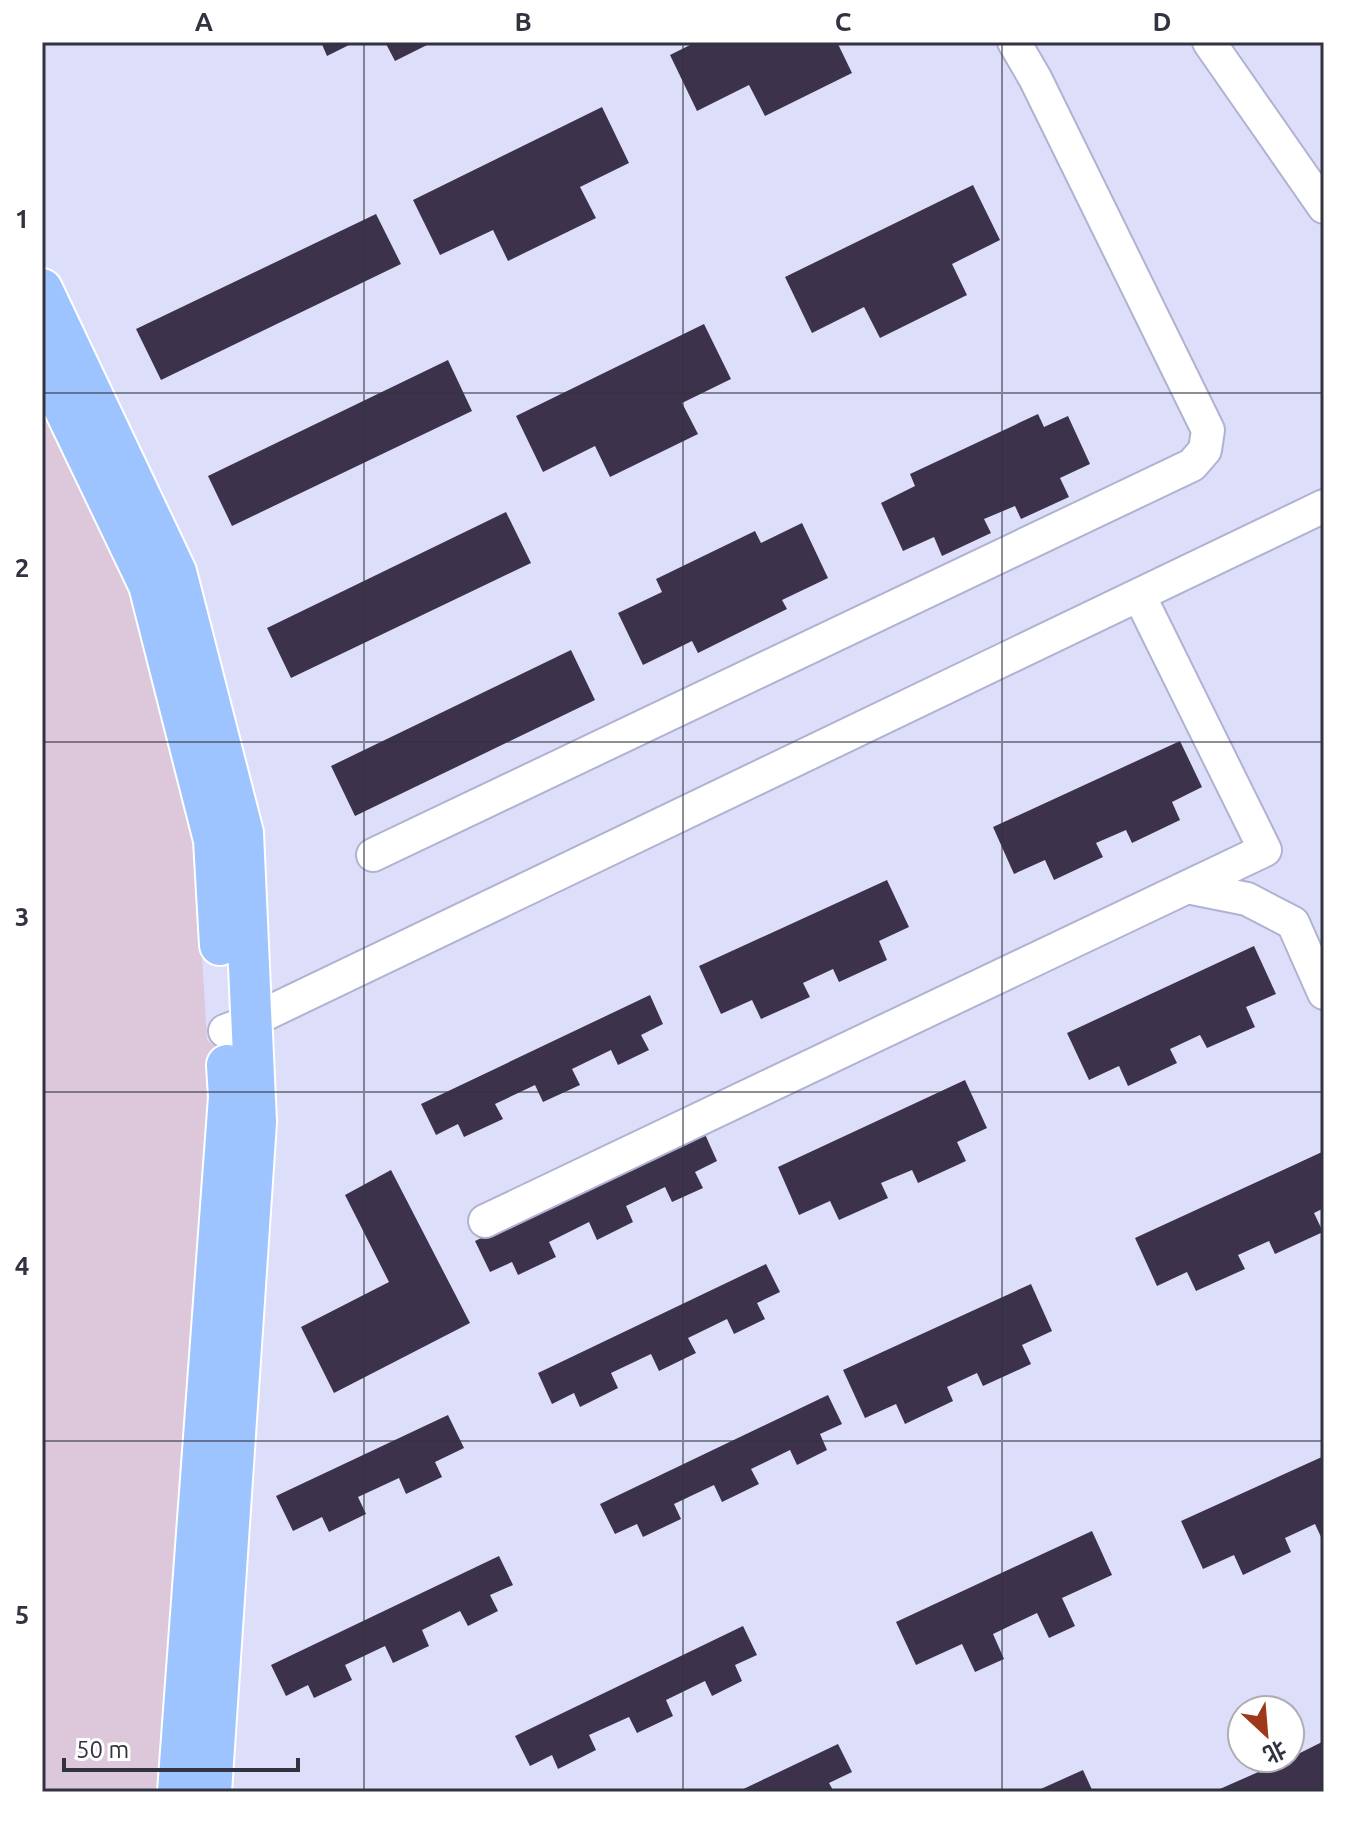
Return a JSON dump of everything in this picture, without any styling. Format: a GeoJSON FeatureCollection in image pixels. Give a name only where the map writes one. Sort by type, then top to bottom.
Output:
{"type":"FeatureCollection","features":[{"type":"Feature","properties":{"kind":"main road"},"geometry":{"type":"LineString","coordinates":[[42,289],[176,572],[243,833],[238,1026],[229,1097],[178,1792]]}},
{"type":"Feature","properties":{"kind":"main road"},"geometry":{"type":"LineString","coordinates":[[42,362],[149,585],[214,840],[238,1026],[256,1122],[211,1792]]}},
{"type":"Feature","properties":{"kind":"street"},"geometry":{"type":"LineString","coordinates":[[373,855],[1192,465],[1205,450],[1208,430],[1035,78],[1014,42]]}},
{"type":"Feature","properties":{"kind":"street"},"geometry":{"type":"LineString","coordinates":[[1209,42],[1324,207]]}},
{"type":"Feature","properties":{"kind":"street"},"geometry":{"type":"LineString","coordinates":[[238,1026],[1324,506]]}},
{"type":"Feature","properties":{"kind":"street"},"geometry":{"type":"LineString","coordinates":[[485,1221],[1265,850],[1139,595]]}},
{"type":"Feature","properties":{"kind":"street"},"geometry":{"type":"LineString","coordinates":[[1187,887],[1247,899],[1293,923],[1324,993]]}},
{"type":"Feature","properties":{"kind":"shaded area"},"geometry":{"type":"Polygon","coordinates":[[[42,328],[161,580],[195,836],[207,1040],[240,1067],[198,1792],[42,1792],[42,328]]]}},
{"type":"Feature","properties":{"kind":"building"},"geometry":{"type":"Polygon","coordinates":[[[321,42],[355,42],[327,56],[321,42]]]}},
{"type":"Feature","properties":{"kind":"building"},"geometry":{"type":"Polygon","coordinates":[[[385,42],[433,42],[395,61],[385,42]]]}},
{"type":"Feature","properties":{"kind":"building"},"geometry":{"type":"Polygon","coordinates":[[[696,42],[837,42],[852,73],[765,116],[749,85],[697,111],[670,55],[696,42]]]}},
{"type":"Feature","properties":{"kind":"building"},"geometry":{"type":"Polygon","coordinates":[[[602,107],[629,163],[580,187],[596,218],[508,261],[493,230],[440,255],[413,200],[602,107]]]}},
{"type":"Feature","properties":{"kind":"building"},"geometry":{"type":"Polygon","coordinates":[[[973,185],[1000,240],[952,264],[967,295],[880,338],[864,307],[812,333],[785,277],[973,185]]]}},
{"type":"Feature","properties":{"kind":"building"},"geometry":{"type":"Polygon","coordinates":[[[376,214],[401,264],[161,380],[136,329],[376,214]]]}},
{"type":"Feature","properties":{"kind":"building"},"geometry":{"type":"Polygon","coordinates":[[[704,324],[731,379],[682,403],[698,434],[610,477],[595,446],[543,472],[516,416],[704,324]]]}},
{"type":"Feature","properties":{"kind":"building"},"geometry":{"type":"Polygon","coordinates":[[[448,360],[472,411],[232,526],[208,476],[448,360]]]}},
{"type":"Feature","properties":{"kind":"building"},"geometry":{"type":"Polygon","coordinates":[[[1038,414],[1044,427],[1068,416],[1090,464],[1060,478],[1069,497],[1021,519],[1015,506],[984,519],[991,533],[942,556],[934,537],[903,551],[881,503],[915,486],[910,474],[1038,414]]]}},
{"type":"Feature","properties":{"kind":"building"},"geometry":{"type":"Polygon","coordinates":[[[506,512],[531,563],[291,678],[267,628],[506,512]]]}},
{"type":"Feature","properties":{"kind":"building"},"geometry":{"type":"Polygon","coordinates":[[[802,523],[828,578],[782,600],[787,609],[698,653],[692,641],[643,665],[618,613],[662,592],[656,579],[755,531],[761,543],[802,523]]]}},
{"type":"Feature","properties":{"kind":"building"},"geometry":{"type":"Polygon","coordinates":[[[571,650],[595,700],[355,816],[331,766],[571,650]]]}},
{"type":"Feature","properties":{"kind":"building"},"geometry":{"type":"Polygon","coordinates":[[[1180,741],[1202,787],[1172,802],[1180,820],[1132,843],[1126,830],[1096,843],[1103,857],[1054,880],[1045,860],[1014,874],[993,827],[1180,741]]]}},
{"type":"Feature","properties":{"kind":"building"},"geometry":{"type":"Polygon","coordinates":[[[887,880],[909,927],[879,941],[887,960],[839,982],[833,969],[803,983],[810,997],[761,1019],[752,1000],[721,1014],[699,966],[887,880]]]}},
{"type":"Feature","properties":{"kind":"building"},"geometry":{"type":"Polygon","coordinates":[[[1254,946],[1276,994],[1246,1007],[1255,1027],[1207,1048],[1200,1035],[1170,1049],[1177,1063],[1128,1086],[1119,1066],[1089,1080],[1067,1033],[1254,946]]]}},
{"type":"Feature","properties":{"kind":"building"},"geometry":{"type":"Polygon","coordinates":[[[650,995],[663,1024],[641,1035],[649,1050],[618,1065],[611,1050],[572,1069],[580,1085],[543,1102],[535,1085],[495,1104],[503,1119],[464,1137],[458,1124],[436,1135],[421,1104],[650,995]]]}},
{"type":"Feature","properties":{"kind":"building"},"geometry":{"type":"Polygon","coordinates":[[[965,1080],[987,1128],[957,1142],[966,1161],[918,1183],[912,1170],[881,1183],[888,1198],[839,1220],[830,1201],[799,1215],[778,1167],[965,1080]]]}},
{"type":"Feature","properties":{"kind":"building"},"geometry":{"type":"Polygon","coordinates":[[[704,1132],[717,1161],[695,1172],[703,1188],[672,1202],[665,1187],[626,1206],[633,1222],[597,1240],[589,1222],[549,1242],[556,1257],[518,1275],[512,1262],[490,1272],[475,1241],[704,1132]]]}},
{"type":"Feature","properties":{"kind":"building"},"geometry":{"type":"Polygon","coordinates":[[[1322,1152],[1324,1208],[1314,1213],[1323,1232],[1275,1254],[1269,1241],[1238,1255],[1245,1269],[1196,1291],[1187,1272],[1157,1286],[1135,1238],[1322,1152]]]}},
{"type":"Feature","properties":{"kind":"building"},"geometry":{"type":"Polygon","coordinates":[[[391,1170],[470,1323],[334,1393],[301,1327],[389,1282],[345,1195],[391,1170]]]}},
{"type":"Feature","properties":{"kind":"building"},"geometry":{"type":"Polygon","coordinates":[[[766,1264],[780,1292],[757,1303],[765,1319],[734,1334],[727,1319],[688,1338],[696,1353],[659,1371],[651,1354],[611,1373],[618,1388],[580,1407],[574,1393],[552,1404],[538,1373],[766,1264]]]}},
{"type":"Feature","properties":{"kind":"building"},"geometry":{"type":"Polygon","coordinates":[[[1031,1284],[1052,1331],[1022,1345],[1031,1364],[983,1386],[977,1373],[947,1387],[953,1401],[905,1424],[896,1404],[865,1418],[843,1370],[1031,1284]]]}},
{"type":"Feature","properties":{"kind":"building"},"geometry":{"type":"Polygon","coordinates":[[[828,1395],[842,1424],[820,1434],[827,1450],[797,1465],[790,1450],[751,1469],[759,1484],[722,1502],[714,1485],[674,1504],[681,1519],[643,1537],[637,1524],[615,1534],[600,1504],[828,1395]]]}},
{"type":"Feature","properties":{"kind":"building"},"geometry":{"type":"Polygon","coordinates":[[[448,1415],[464,1448],[435,1462],[442,1477],[406,1494],[399,1478],[358,1497],[366,1514],[329,1532],[322,1517],[293,1531],[276,1496],[448,1415]]]}},
{"type":"Feature","properties":{"kind":"building"},"geometry":{"type":"Polygon","coordinates":[[[1324,1456],[1324,1536],[1321,1537],[1315,1524],[1285,1538],[1291,1552],[1243,1575],[1234,1555],[1203,1569],[1181,1521],[1324,1456]]]}},
{"type":"Feature","properties":{"kind":"building"},"geometry":{"type":"Polygon","coordinates":[[[1092,1531],[1112,1575],[1062,1598],[1075,1626],[1049,1638],[1037,1613],[993,1634],[1004,1659],[975,1672],[962,1644],[916,1665],[896,1622],[1092,1531]]]}},
{"type":"Feature","properties":{"kind":"building"},"geometry":{"type":"Polygon","coordinates":[[[499,1556],[513,1585],[490,1595],[498,1611],[468,1626],[460,1611],[422,1630],[429,1646],[393,1663],[385,1646],[345,1665],[352,1680],[314,1698],[308,1685],[286,1696],[271,1665],[499,1556]]]}},
{"type":"Feature","properties":{"kind":"building"},"geometry":{"type":"Polygon","coordinates":[[[743,1626],[757,1655],[735,1665],[742,1681],[712,1696],[705,1681],[666,1700],[673,1716],[637,1733],[629,1717],[589,1735],[596,1750],[558,1769],[552,1755],[530,1766],[515,1736],[743,1626]]]}},
{"type":"Feature","properties":{"kind":"building"},"geometry":{"type":"Polygon","coordinates":[[[1324,1741],[1324,1792],[1213,1792],[1254,1774],[1306,1774],[1306,1750],[1324,1741]]]}},
{"type":"Feature","properties":{"kind":"building"},"geometry":{"type":"Polygon","coordinates":[[[838,1744],[852,1772],[829,1783],[834,1792],[737,1792],[838,1744]]]}},
{"type":"Feature","properties":{"kind":"building"},"geometry":{"type":"Polygon","coordinates":[[[1083,1770],[1093,1792],[1034,1792],[1083,1770]]]}}]}
